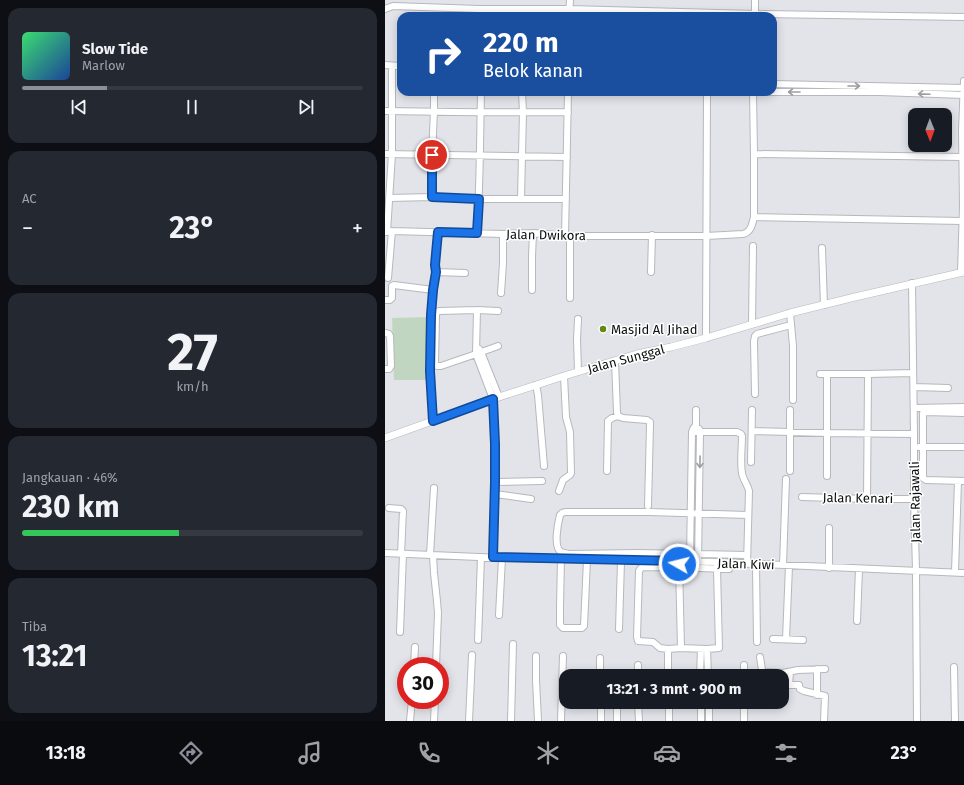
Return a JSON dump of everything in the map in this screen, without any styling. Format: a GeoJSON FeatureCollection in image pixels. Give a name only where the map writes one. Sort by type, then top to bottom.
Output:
{"type":"FeatureCollection","features":[{"type":"Feature","properties":{"kind":"main road","name":"Jalan Sunggal"},"geometry":{"type":"LineString","coordinates":[[385,438],[496,398],[637,354],[706,338],[790,313],[963,272]]}},
{"type":"Feature","properties":{"kind":"street"},"geometry":{"type":"LineString","coordinates":[[569,0],[569,12]]}},
{"type":"Feature","properties":{"kind":"street"},"geometry":{"type":"LineString","coordinates":[[755,0],[755,12]]}},
{"type":"Feature","properties":{"kind":"street"},"geometry":{"type":"LineString","coordinates":[[385,9],[393,3],[546,12]]}},
{"type":"Feature","properties":{"kind":"street"},"geometry":{"type":"LineString","coordinates":[[777,15],[964,17]]}},
{"type":"Feature","properties":{"kind":"street"},"geometry":{"type":"LineString","coordinates":[[385,65],[397,66]]}},
{"type":"Feature","properties":{"kind":"street"},"geometry":{"type":"LineString","coordinates":[[388,278],[388,154],[392,111],[392,66]]}},
{"type":"Feature","properties":{"kind":"street"},"geometry":{"type":"LineString","coordinates":[[963,272],[962,157],[964,81]]}},
{"type":"Feature","properties":{"kind":"street"},"geometry":{"type":"LineString","coordinates":[[777,84],[837,89]]}},
{"type":"Feature","properties":{"kind":"street"},"geometry":{"type":"LineString","coordinates":[[777,91],[964,88]]}},
{"type":"Feature","properties":{"kind":"street"},"geometry":{"type":"LineString","coordinates":[[880,89],[964,95]]}},
{"type":"Feature","properties":{"kind":"street"},"geometry":{"type":"LineString","coordinates":[[432,197],[434,96]]}},
{"type":"Feature","properties":{"kind":"street"},"geometry":{"type":"LineString","coordinates":[[477,233],[481,156],[481,96]]}},
{"type":"Feature","properties":{"kind":"street"},"geometry":{"type":"LineString","coordinates":[[521,198],[522,96]]}},
{"type":"Feature","properties":{"kind":"street"},"geometry":{"type":"LineString","coordinates":[[568,96],[565,199],[570,298]]}},
{"type":"Feature","properties":{"kind":"street"},"geometry":{"type":"LineString","coordinates":[[706,338],[707,96]]}},
{"type":"Feature","properties":{"kind":"street"},"geometry":{"type":"LineString","coordinates":[[753,96],[754,217],[962,221]]}},
{"type":"Feature","properties":{"kind":"street"},"geometry":{"type":"LineString","coordinates":[[385,111],[481,113],[568,112]]}},
{"type":"Feature","properties":{"kind":"street"},"geometry":{"type":"LineString","coordinates":[[388,154],[567,157]]}},
{"type":"Feature","properties":{"kind":"street"},"geometry":{"type":"LineString","coordinates":[[754,154],[962,157]]}},
{"type":"Feature","properties":{"kind":"street"},"geometry":{"type":"LineString","coordinates":[[389,198],[432,197],[479,199],[565,199]]}},
{"type":"Feature","properties":{"kind":"street","name":"Jalan Dwikora"},"geometry":{"type":"LineString","coordinates":[[388,232],[503,234],[533,233],[568,236],[706,236],[747,233],[750,230],[754,217]]}},
{"type":"Feature","properties":{"kind":"street"},"geometry":{"type":"LineString","coordinates":[[433,421],[430,371],[431,315],[436,272],[435,265],[438,232]]}},
{"type":"Feature","properties":{"kind":"street"},"geometry":{"type":"LineString","coordinates":[[532,290],[533,233]]}},
{"type":"Feature","properties":{"kind":"street"},"geometry":{"type":"LineString","coordinates":[[501,293],[503,234]]}},
{"type":"Feature","properties":{"kind":"street"},"geometry":{"type":"LineString","coordinates":[[651,272],[652,235]]}},
{"type":"Feature","properties":{"kind":"street"},"geometry":{"type":"LineString","coordinates":[[752,324],[753,246]]}},
{"type":"Feature","properties":{"kind":"street"},"geometry":{"type":"LineString","coordinates":[[822,248],[824,305]]}},
{"type":"Feature","properties":{"kind":"street"},"geometry":{"type":"LineString","coordinates":[[436,272],[465,273]]}},
{"type":"Feature","properties":{"kind":"street","name":"Jalan Rajawali"},"geometry":{"type":"LineString","coordinates":[[912,284],[917,721]]}},
{"type":"Feature","properties":{"kind":"street"},"geometry":{"type":"LineString","coordinates":[[385,300],[390,300],[392,298],[392,286],[394,285],[433,290]]}},
{"type":"Feature","properties":{"kind":"street"},"geometry":{"type":"LineString","coordinates":[[498,310],[439,310],[436,314],[435,363],[437,366],[441,366],[478,351],[498,346]]}},
{"type":"Feature","properties":{"kind":"street"},"geometry":{"type":"LineString","coordinates":[[477,310],[478,351],[496,398],[493,557]]}},
{"type":"Feature","properties":{"kind":"street"},"geometry":{"type":"LineString","coordinates":[[790,313],[793,346],[793,400]]}},
{"type":"Feature","properties":{"kind":"street"},"geometry":{"type":"LineString","coordinates":[[578,319],[578,372]]}},
{"type":"Feature","properties":{"kind":"street"},"geometry":{"type":"LineString","coordinates":[[755,394],[755,336],[757,334],[791,325]]}},
{"type":"Feature","properties":{"kind":"street"},"geometry":{"type":"LineString","coordinates":[[385,333],[389,334],[390,336],[391,366],[385,369]]}},
{"type":"Feature","properties":{"kind":"street"},"geometry":{"type":"LineString","coordinates":[[615,361],[618,416]]}},
{"type":"Feature","properties":{"kind":"street"},"geometry":{"type":"LineString","coordinates":[[820,374],[913,373]]}},
{"type":"Feature","properties":{"kind":"street"},"geometry":{"type":"LineString","coordinates":[[559,491],[563,480],[571,473],[570,432],[566,418],[564,376]]}},
{"type":"Feature","properties":{"kind":"street"},"geometry":{"type":"LineString","coordinates":[[827,378],[827,476]]}},
{"type":"Feature","properties":{"kind":"street"},"geometry":{"type":"LineString","coordinates":[[867,499],[868,378]]}},
{"type":"Feature","properties":{"kind":"street"},"geometry":{"type":"LineString","coordinates":[[536,385],[544,466]]}},
{"type":"Feature","properties":{"kind":"street"},"geometry":{"type":"LineString","coordinates":[[913,387],[947,388]]}},
{"type":"Feature","properties":{"kind":"street"},"geometry":{"type":"LineString","coordinates":[[914,408],[964,407]]}},
{"type":"Feature","properties":{"kind":"street"},"geometry":{"type":"LineString","coordinates":[[696,410],[696,425],[700,432],[698,562]]}},
{"type":"Feature","properties":{"kind":"street"},"geometry":{"type":"LineString","coordinates":[[751,462],[752,410]]}},
{"type":"Feature","properties":{"kind":"street"},"geometry":{"type":"LineString","coordinates":[[790,410],[790,471]]}},
{"type":"Feature","properties":{"kind":"street"},"geometry":{"type":"LineString","coordinates":[[955,572],[961,481],[924,479],[923,413],[964,412]]}},
{"type":"Feature","properties":{"kind":"street"},"geometry":{"type":"LineString","coordinates":[[607,471],[608,421],[618,416],[623,418],[647,420],[650,422],[649,506]]}},
{"type":"Feature","properties":{"kind":"street"},"geometry":{"type":"LineString","coordinates":[[690,562],[692,432],[696,425]]}},
{"type":"Feature","properties":{"kind":"street"},"geometry":{"type":"LineString","coordinates":[[752,431],[827,434],[914,434]]}},
{"type":"Feature","properties":{"kind":"street"},"geometry":{"type":"LineString","coordinates":[[692,432],[737,432],[742,436],[742,472],[748,488],[747,564]]}},
{"type":"Feature","properties":{"kind":"street"},"geometry":{"type":"LineString","coordinates":[[914,447],[964,447]]}},
{"type":"Feature","properties":{"kind":"street"},"geometry":{"type":"LineString","coordinates":[[786,479],[786,639]]}},
{"type":"Feature","properties":{"kind":"street"},"geometry":{"type":"LineString","coordinates":[[495,482],[542,481]]}},
{"type":"Feature","properties":{"kind":"street"},"geometry":{"type":"LineString","coordinates":[[434,488],[431,555],[438,613],[436,657]]}},
{"type":"Feature","properties":{"kind":"street"},"geometry":{"type":"LineString","coordinates":[[495,494],[531,499]]}},
{"type":"Feature","properties":{"kind":"street","name":"Jalan Kenari"},"geometry":{"type":"LineString","coordinates":[[802,498],[914,499]]}},
{"type":"Feature","properties":{"kind":"street"},"geometry":{"type":"LineString","coordinates":[[389,508],[401,509],[403,511],[400,632]]}},
{"type":"Feature","properties":{"kind":"street"},"geometry":{"type":"LineString","coordinates":[[689,554],[568,554],[561,552],[557,548],[560,515],[565,512],[748,515]]}},
{"type":"Feature","properties":{"kind":"street"},"geometry":{"type":"LineString","coordinates":[[829,528],[829,568]]}},
{"type":"Feature","properties":{"kind":"street","name":"Jalan Kiwi"},"geometry":{"type":"LineString","coordinates":[[385,553],[501,558],[621,560],[679,564],[698,562],[717,566],[756,564],[964,573]]}},
{"type":"Feature","properties":{"kind":"street"},"geometry":{"type":"LineString","coordinates":[[699,554],[747,555]]}},
{"type":"Feature","properties":{"kind":"street"},"geometry":{"type":"LineString","coordinates":[[477,640],[481,557]]}},
{"type":"Feature","properties":{"kind":"street"},"geometry":{"type":"LineString","coordinates":[[499,614],[501,558]]}},
{"type":"Feature","properties":{"kind":"street"},"geometry":{"type":"LineString","coordinates":[[561,559],[560,625],[563,628],[582,628],[584,626],[587,560]]}},
{"type":"Feature","properties":{"kind":"street"},"geometry":{"type":"LineString","coordinates":[[619,629],[621,560]]}},
{"type":"Feature","properties":{"kind":"street"},"geometry":{"type":"LineString","coordinates":[[679,564],[681,648]]}},
{"type":"Feature","properties":{"kind":"street"},"geometry":{"type":"LineString","coordinates":[[717,566],[719,648],[668,649],[660,648],[653,642],[638,641],[639,571],[641,568],[679,564],[717,566],[729,569]]}},
{"type":"Feature","properties":{"kind":"street"},"geometry":{"type":"LineString","coordinates":[[756,564],[757,642]]}},
{"type":"Feature","properties":{"kind":"street"},"geometry":{"type":"LineString","coordinates":[[857,621],[859,568]]}},
{"type":"Feature","properties":{"kind":"street"},"geometry":{"type":"LineString","coordinates":[[773,639],[803,640]]}},
{"type":"Feature","properties":{"kind":"street"},"geometry":{"type":"LineString","coordinates":[[511,721],[513,644]]}},
{"type":"Feature","properties":{"kind":"street"},"geometry":{"type":"LineString","coordinates":[[414,657],[415,647]]}},
{"type":"Feature","properties":{"kind":"street"},"geometry":{"type":"LineString","coordinates":[[668,649],[668,669]]}},
{"type":"Feature","properties":{"kind":"street"},"geometry":{"type":"LineString","coordinates":[[701,669],[704,649]]}},
{"type":"Feature","properties":{"kind":"street"},"geometry":{"type":"LineString","coordinates":[[704,649],[707,669]]}},
{"type":"Feature","properties":{"kind":"street"},"geometry":{"type":"LineString","coordinates":[[469,721],[472,655]]}},
{"type":"Feature","properties":{"kind":"street"},"geometry":{"type":"LineString","coordinates":[[536,656],[538,721]]}},
{"type":"Feature","properties":{"kind":"street"},"geometry":{"type":"LineString","coordinates":[[561,721],[563,656]]}},
{"type":"Feature","properties":{"kind":"street"},"geometry":{"type":"LineString","coordinates":[[760,657],[762,670],[764,672],[783,673],[797,670],[825,669]]}},
{"type":"Feature","properties":{"kind":"street"},"geometry":{"type":"LineString","coordinates":[[600,658],[600,669]]}},
{"type":"Feature","properties":{"kind":"street"},"geometry":{"type":"LineString","coordinates":[[744,664],[744,669]]}},
{"type":"Feature","properties":{"kind":"street"},"geometry":{"type":"LineString","coordinates":[[954,668],[955,721]]}},
{"type":"Feature","properties":{"kind":"street"},"geometry":{"type":"LineString","coordinates":[[817,669],[817,695]]}},
{"type":"Feature","properties":{"kind":"street"},"geometry":{"type":"LineString","coordinates":[[790,672],[789,685],[799,686],[803,691],[825,696],[824,721]]}},
{"type":"Feature","properties":{"kind":"street"},"geometry":{"type":"LineString","coordinates":[[410,721],[411,709]]}},
{"type":"Feature","properties":{"kind":"street"},"geometry":{"type":"LineString","coordinates":[[434,721],[435,709]]}},
{"type":"Feature","properties":{"kind":"street"},"geometry":{"type":"LineString","coordinates":[[601,709],[601,721]]}},
{"type":"Feature","properties":{"kind":"street"},"geometry":{"type":"LineString","coordinates":[[617,709],[617,721]]}},
{"type":"Feature","properties":{"kind":"street"},"geometry":{"type":"LineString","coordinates":[[638,709],[639,721]]}},
{"type":"Feature","properties":{"kind":"street"},"geometry":{"type":"LineString","coordinates":[[669,709],[669,721]]}},
{"type":"Feature","properties":{"kind":"street"},"geometry":{"type":"LineString","coordinates":[[701,709],[701,721]]}},
{"type":"Feature","properties":{"kind":"street"},"geometry":{"type":"LineString","coordinates":[[709,709],[709,721]]}},
{"type":"Feature","properties":{"kind":"street"},"geometry":{"type":"LineString","coordinates":[[744,721],[745,709]]}},
{"type":"Feature","properties":{"kind":"green space"},"geometry":{"type":"Polygon","coordinates":[[[430,317],[432,380],[394,380],[392,318],[430,317]]]}},
{"type":"Feature","properties":{"kind":"place","name":"Masjid Al Jihad"},"geometry":{"type":"Point","coordinates":[603,329]}},
{"type":"Feature","properties":{"kind":"route"},"geometry":{"type":"LineString","coordinates":[[432,155],[432,197],[479,199],[477,233],[438,232],[435,265],[436,272],[431,315],[430,371],[433,421],[493,399],[495,482],[493,557],[679,561],[679,564]]}}]}
